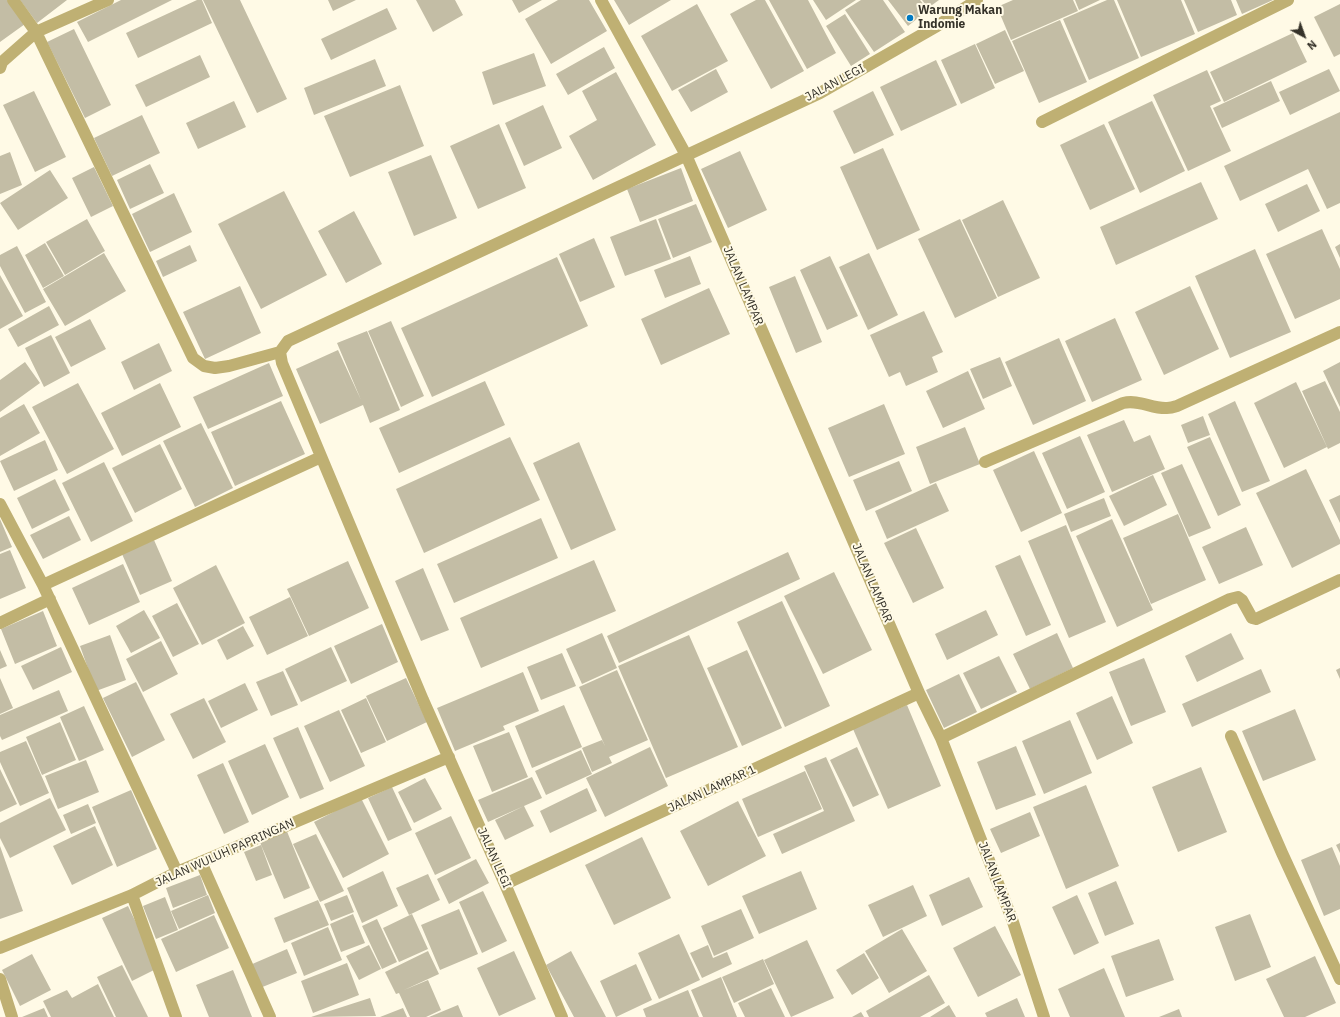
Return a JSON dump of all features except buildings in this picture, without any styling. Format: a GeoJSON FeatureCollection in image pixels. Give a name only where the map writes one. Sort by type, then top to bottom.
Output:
{"type":"FeatureCollection","features":[{"type":"Feature","properties":{"kind":"street"},"geometry":{"type":"LineString","coordinates":[[13,0],[36,32],[193,358],[204,366],[215,368],[280,352]]}},
{"type":"Feature","properties":{"kind":"street"},"geometry":{"type":"LineString","coordinates":[[1,65],[36,32],[108,0]]}},
{"type":"Feature","properties":{"kind":"street","name":"JALAN LAMPAR"},"geometry":{"type":"LineString","coordinates":[[601,0],[686,155],[919,693],[941,738],[1012,919],[1044,1017]]}},
{"type":"Feature","properties":{"kind":"street","name":"JALAN LEGI"},"geometry":{"type":"LineString","coordinates":[[562,1017],[505,884],[423,700],[282,363],[280,352],[288,341],[820,93],[937,26],[977,0]]}},
{"type":"Feature","properties":{"kind":"street"},"geometry":{"type":"LineString","coordinates":[[1042,122],[1288,0]]}},
{"type":"Feature","properties":{"kind":"street"},"geometry":{"type":"LineString","coordinates":[[985,462],[1123,403],[1130,401],[1167,408],[1177,406],[1340,332]]}},
{"type":"Feature","properties":{"kind":"street"},"geometry":{"type":"LineString","coordinates":[[43,585],[321,457]]}},
{"type":"Feature","properties":{"kind":"street"},"geometry":{"type":"LineString","coordinates":[[0,504],[43,585],[177,872]]}},
{"type":"Feature","properties":{"kind":"street"},"geometry":{"type":"LineString","coordinates":[[941,738],[1230,599],[1238,597],[1242,600],[1252,618],[1256,619],[1340,580]]}},
{"type":"Feature","properties":{"kind":"street"},"geometry":{"type":"LineString","coordinates":[[0,623],[50,600]]}},
{"type":"Feature","properties":{"kind":"street","name":"JALAN LAMPAR 1"},"geometry":{"type":"LineString","coordinates":[[505,884],[919,693]]}},
{"type":"Feature","properties":{"kind":"street"},"geometry":{"type":"LineString","coordinates":[[1231,736],[1282,853],[1340,979]]}},
{"type":"Feature","properties":{"kind":"street","name":"JALAN WULUH PAPRINGAN"},"geometry":{"type":"LineString","coordinates":[[0,948],[132,895],[177,872],[449,757]]}},
{"type":"Feature","properties":{"kind":"street"},"geometry":{"type":"LineString","coordinates":[[201,862],[270,1017]]}},
{"type":"Feature","properties":{"kind":"street"},"geometry":{"type":"LineString","coordinates":[[132,895],[176,1017]]}},
{"type":"Feature","properties":{"kind":"street"},"geometry":{"type":"LineString","coordinates":[[0,979],[12,1017]]}},
{"type":"Feature","properties":{"kind":"place","name":"Warung Makan Indomie"},"geometry":{"type":"Point","coordinates":[910,18]}}]}
